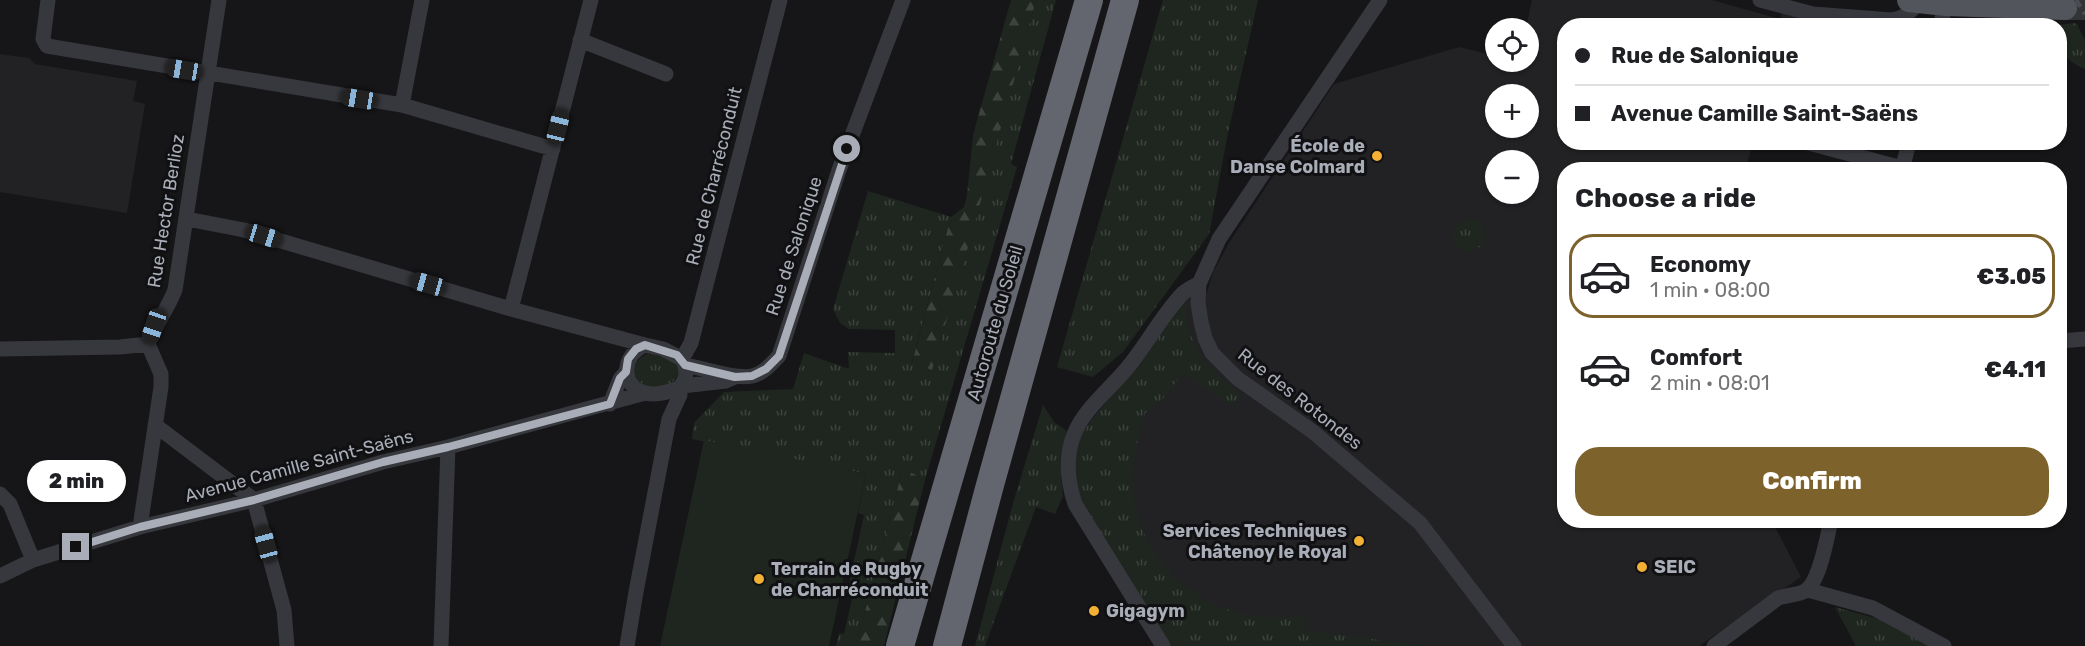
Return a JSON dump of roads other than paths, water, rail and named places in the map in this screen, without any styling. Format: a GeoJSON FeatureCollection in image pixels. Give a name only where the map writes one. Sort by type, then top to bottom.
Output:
{"type":"FeatureCollection","features":[{"type":"Feature","properties":{"kind":"highway","name":"Autoroute du Soleil"},"geometry":{"type":"LineString","coordinates":[[900,646],[1089,0]]}},
{"type":"Feature","properties":{"kind":"highway"},"geometry":{"type":"LineString","coordinates":[[947,646],[1125,0]]}},
{"type":"Feature","properties":{"kind":"main road"},"geometry":{"type":"LineString","coordinates":[[1914,1],[1943,15],[2065,8]]}},
{"type":"Feature","properties":{"kind":"street"},"geometry":{"type":"LineString","coordinates":[[48,0],[43,39],[47,46],[402,105],[553,149]]}},
{"type":"Feature","properties":{"kind":"street","name":"Rue Hector Berlioz"},"geometry":{"type":"LineString","coordinates":[[148,344],[154,326],[168,308],[175,290],[219,0]]}},
{"type":"Feature","properties":{"kind":"street"},"geometry":{"type":"LineString","coordinates":[[402,105],[422,0]]}},
{"type":"Feature","properties":{"kind":"street"},"geometry":{"type":"LineString","coordinates":[[511,309],[591,0]]}},
{"type":"Feature","properties":{"kind":"street","name":"Rue de Charréconduit"},"geometry":{"type":"LineString","coordinates":[[683,362],[691,343],[780,0]]}},
{"type":"Feature","properties":{"kind":"street","name":"Rue de Salonique"},"geometry":{"type":"LineString","coordinates":[[683,362],[735,377],[752,376],[766,369],[779,356],[839,170],[903,0]]}},
{"type":"Feature","properties":{"kind":"street","name":"Rue des Rotondes"},"geometry":{"type":"LineString","coordinates":[[1380,0],[1219,239],[1199,284],[1198,303],[1204,338],[1212,353],[1238,378],[1312,431],[1420,523],[1514,646]]}},
{"type":"Feature","properties":{"kind":"street"},"geometry":{"type":"LineString","coordinates":[[1760,0],[1813,14],[1854,18]]}},
{"type":"Feature","properties":{"kind":"street"},"geometry":{"type":"LineString","coordinates":[[1902,18],[1909,13],[1914,1]]}},
{"type":"Feature","properties":{"kind":"street"},"geometry":{"type":"LineString","coordinates":[[580,40],[666,74]]}},
{"type":"Feature","properties":{"kind":"street"},"geometry":{"type":"LineString","coordinates":[[1833,150],[1877,162]]}},
{"type":"Feature","properties":{"kind":"street"},"geometry":{"type":"LineString","coordinates":[[187,219],[244,230],[511,309],[663,349],[683,362],[686,375],[669,419],[627,646]]}},
{"type":"Feature","properties":{"kind":"street"},"geometry":{"type":"LineString","coordinates":[[1163,646],[1076,504],[1069,486],[1067,468],[1075,430],[1148,343],[1173,304],[1186,291],[1199,284]]}},
{"type":"Feature","properties":{"kind":"street"},"geometry":{"type":"LineString","coordinates":[[616,338],[637,389],[652,394],[680,387]]}},
{"type":"Feature","properties":{"kind":"street"},"geometry":{"type":"LineString","coordinates":[[2067,340],[2085,339]]}},
{"type":"Feature","properties":{"kind":"street"},"geometry":{"type":"LineString","coordinates":[[0,348],[120,347],[148,344],[161,374],[140,527]]}},
{"type":"Feature","properties":{"kind":"street"},"geometry":{"type":"LineString","coordinates":[[610,404],[620,378],[636,349],[645,345]]}},
{"type":"Feature","properties":{"kind":"street","name":"Rue de Salonique"},"geometry":{"type":"LineString","coordinates":[[680,387],[726,381],[735,377]]}},
{"type":"Feature","properties":{"kind":"street"},"geometry":{"type":"LineString","coordinates":[[652,394],[669,419]]}},
{"type":"Feature","properties":{"kind":"street","name":"Avenue Camille Saint-Saëns"},"geometry":{"type":"LineString","coordinates":[[0,576],[33,560],[140,527],[254,500],[383,462],[652,394]]}},
{"type":"Feature","properties":{"kind":"street"},"geometry":{"type":"LineString","coordinates":[[155,425],[254,500],[284,610],[287,646]]}},
{"type":"Feature","properties":{"kind":"street"},"geometry":{"type":"LineString","coordinates":[[441,646],[448,447]]}},
{"type":"Feature","properties":{"kind":"street"},"geometry":{"type":"LineString","coordinates":[[0,494],[10,504],[33,560]]}},
{"type":"Feature","properties":{"kind":"street"},"geometry":{"type":"LineString","coordinates":[[1808,590],[1816,574],[1829,528]]}},
{"type":"Feature","properties":{"kind":"street"},"geometry":{"type":"LineString","coordinates":[[1714,646],[1778,598],[1808,590],[1874,608],[1944,646]]}},
{"type":"Feature","properties":{"kind":"tunnel"},"geometry":{"type":"LineString","coordinates":[[2065,8],[2085,8]]}},
{"type":"Feature","properties":{"kind":"railway"},"geometry":{"type":"LineString","coordinates":[[2076,0],[2085,14]]}},
{"type":"Feature","properties":{"kind":"place","name":"École de Danse Colmard"},"geometry":{"type":"Point","coordinates":[1377,156]}},
{"type":"Feature","properties":{"kind":"place","name":"Services Techniques Châtenoy le Royal"},"geometry":{"type":"Point","coordinates":[1359,541]}},
{"type":"Feature","properties":{"kind":"place","name":"SEIC"},"geometry":{"type":"Point","coordinates":[1642,567]}},
{"type":"Feature","properties":{"kind":"place","name":"Terrain de Rugby de Charréconduit"},"geometry":{"type":"Point","coordinates":[759,579]}},
{"type":"Feature","properties":{"kind":"place","name":"Gigagym"},"geometry":{"type":"Point","coordinates":[1094,611]}}]}
